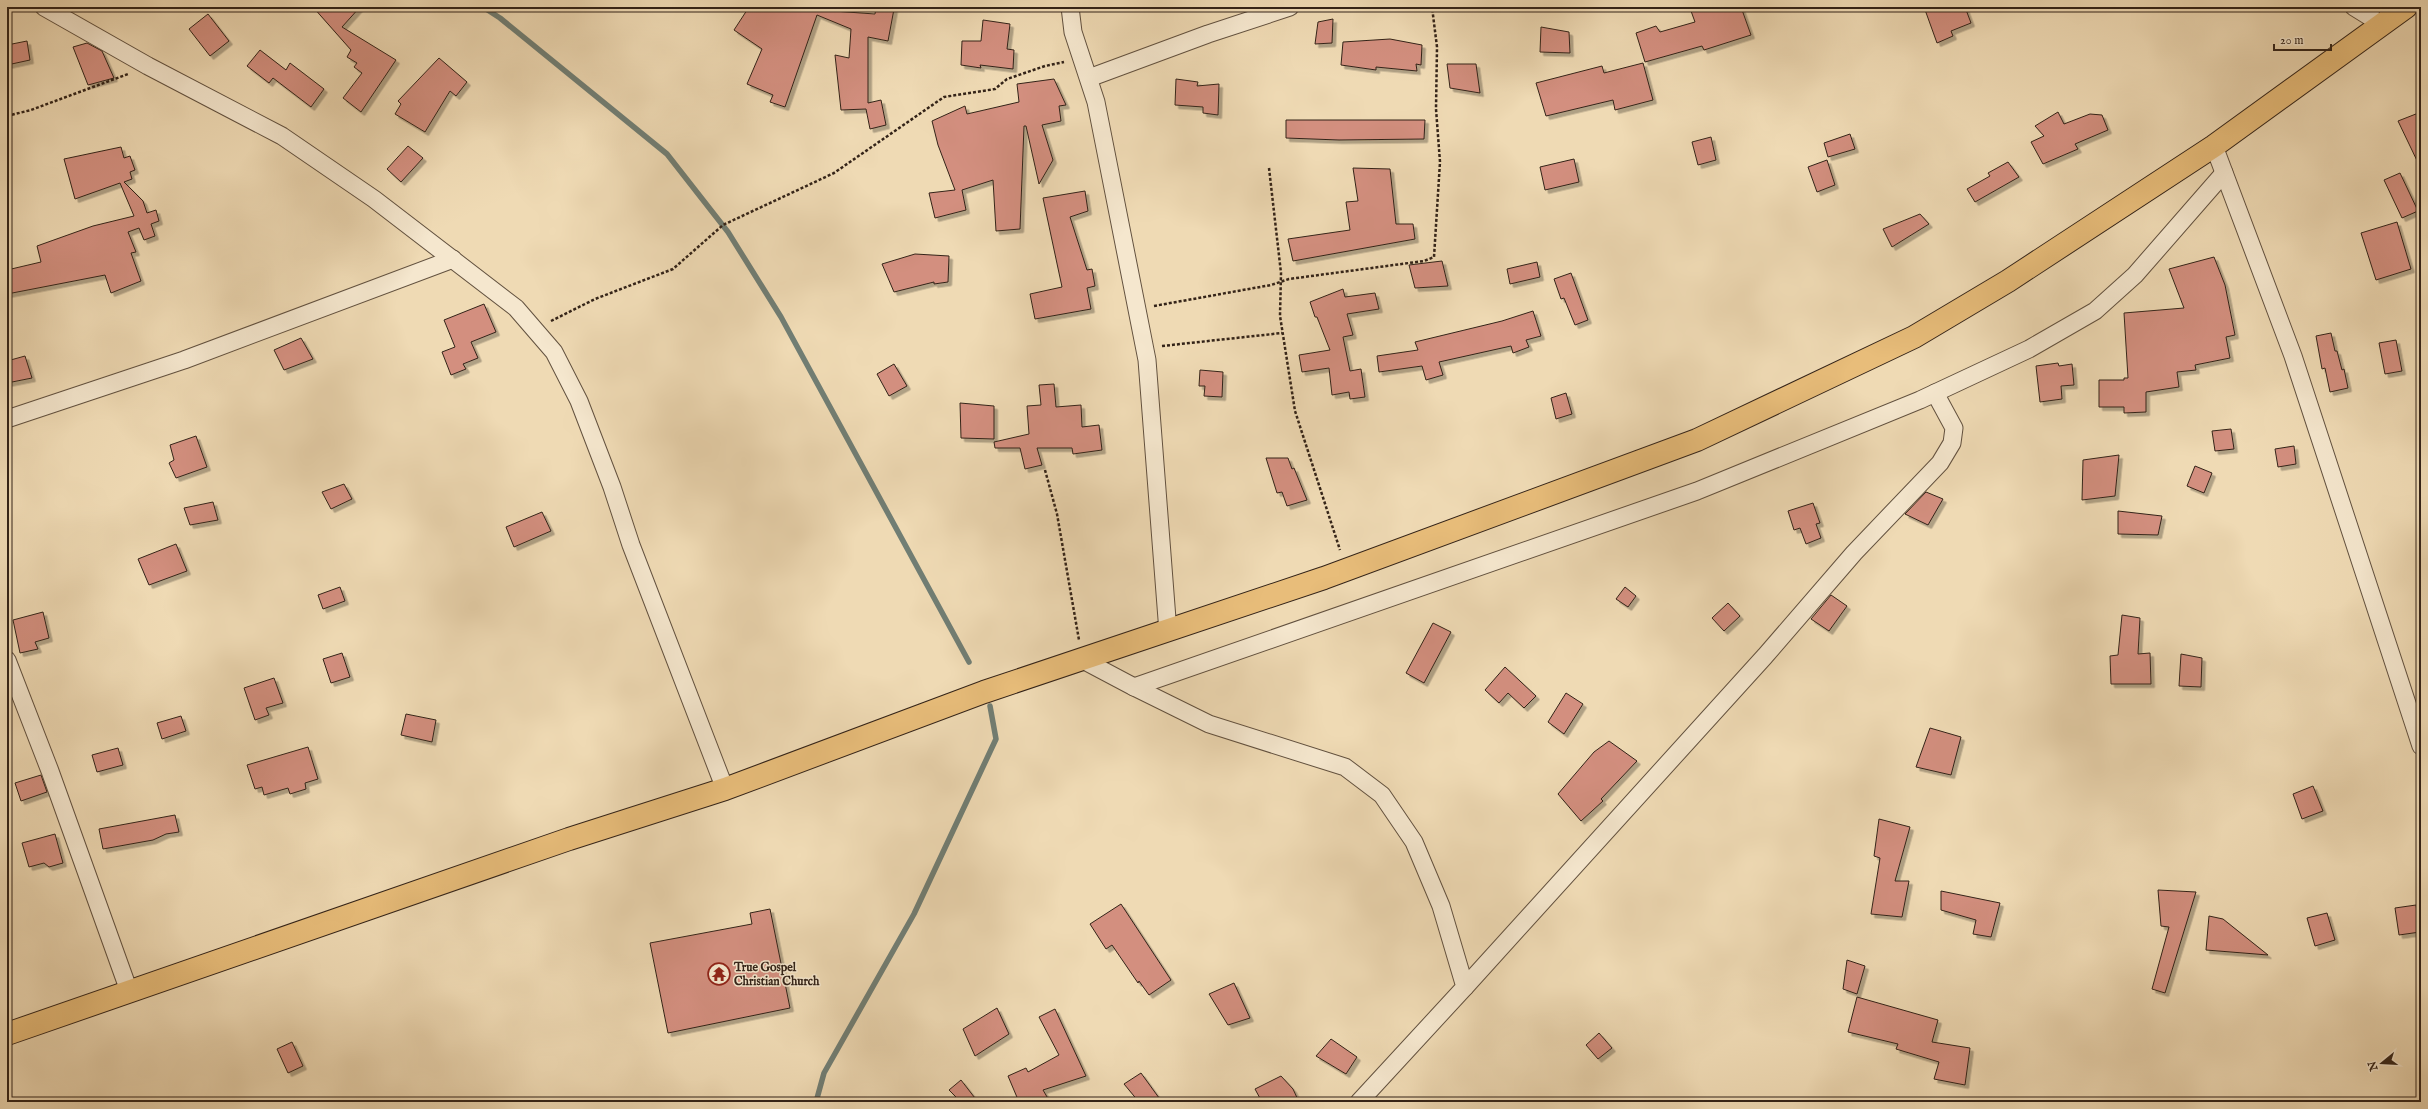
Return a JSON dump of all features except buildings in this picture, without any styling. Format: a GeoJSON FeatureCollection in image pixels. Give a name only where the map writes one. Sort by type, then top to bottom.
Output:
{"type":"FeatureCollection","features":[{"type":"Feature","properties":{"kind":"highway"},"geometry":{"type":"LineString","coordinates":[[7,1034],[569,839],[724,789],[984,692],[1168,632],[1324,578],[1697,440],[1914,337],[2008,281],[2214,146],[2406,7]]}},
{"type":"Feature","properties":{"kind":"street"},"geometry":{"type":"LineString","coordinates":[[44,7],[148,66],[282,136],[374,199],[453,259],[516,308],[535,329],[554,352],[579,402],[612,487],[631,546],[724,789]]}},
{"type":"Feature","properties":{"kind":"street"},"geometry":{"type":"LineString","coordinates":[[1070,7],[1073,32],[1096,102],[1144,347],[1168,632]]}},
{"type":"Feature","properties":{"kind":"street"},"geometry":{"type":"LineString","coordinates":[[1089,78],[1208,34],[1290,7]]}},
{"type":"Feature","properties":{"kind":"street"},"geometry":{"type":"LineString","coordinates":[[2354,7],[2383,25]]}},
{"type":"Feature","properties":{"kind":"street"},"geometry":{"type":"LineString","coordinates":[[2214,146],[2294,356],[2421,746]]}},
{"type":"Feature","properties":{"kind":"street"},"geometry":{"type":"LineString","coordinates":[[1134,687],[1697,491],[1935,393],[2029,348],[2094,311],[2135,275],[2224,174]]}},
{"type":"Feature","properties":{"kind":"street"},"geometry":{"type":"LineString","coordinates":[[7,419],[184,360],[453,259]]}},
{"type":"Feature","properties":{"kind":"street"},"geometry":{"type":"LineString","coordinates":[[1359,1102],[1765,656],[1854,553],[1940,463],[1952,443],[1954,428],[1935,393]]}},
{"type":"Feature","properties":{"kind":"street"},"geometry":{"type":"LineString","coordinates":[[7,660],[50,771],[129,991]]}},
{"type":"Feature","properties":{"kind":"street"},"geometry":{"type":"LineString","coordinates":[[1083,660],[1210,724],[1345,767],[1382,795],[1414,842],[1441,906],[1464,987]]}},
{"type":"Feature","properties":{"kind":"path"},"geometry":{"type":"LineString","coordinates":[[1136,308],[1172,304],[1271,285],[1289,279],[1424,261],[1434,256],[1440,162],[1436,109],[1437,46],[1432,7]]}},
{"type":"Feature","properties":{"kind":"path"},"geometry":{"type":"LineString","coordinates":[[535,329],[595,299],[673,269],[723,226],[834,173],[944,97],[995,89],[1007,79],[1014,76],[1045,66],[1082,59]]}},
{"type":"Feature","properties":{"kind":"path"},"geometry":{"type":"LineString","coordinates":[[7,116],[38,108],[148,66]]}},
{"type":"Feature","properties":{"kind":"path"},"geometry":{"type":"LineString","coordinates":[[1269,168],[1281,274],[1280,316],[1295,411],[1342,555]]}},
{"type":"Feature","properties":{"kind":"path"},"geometry":{"type":"LineString","coordinates":[[1144,347],[1187,344],[1282,332]]}},
{"type":"Feature","properties":{"kind":"path"},"geometry":{"type":"LineString","coordinates":[[1045,470],[1057,514],[1083,660]]}},
{"type":"Feature","properties":{"kind":"waterway"},"geometry":{"type":"LineString","coordinates":[[483,7],[500,18],[667,154],[728,232],[781,317],[969,662]]}},
{"type":"Feature","properties":{"kind":"waterway"},"geometry":{"type":"LineString","coordinates":[[816,1102],[824,1073],[914,914],[996,739],[990,706]]}},
{"type":"Feature","properties":{"kind":"place","name":"True Gospel Christian Church"},"geometry":{"type":"Point","coordinates":[719,974]}}]}
